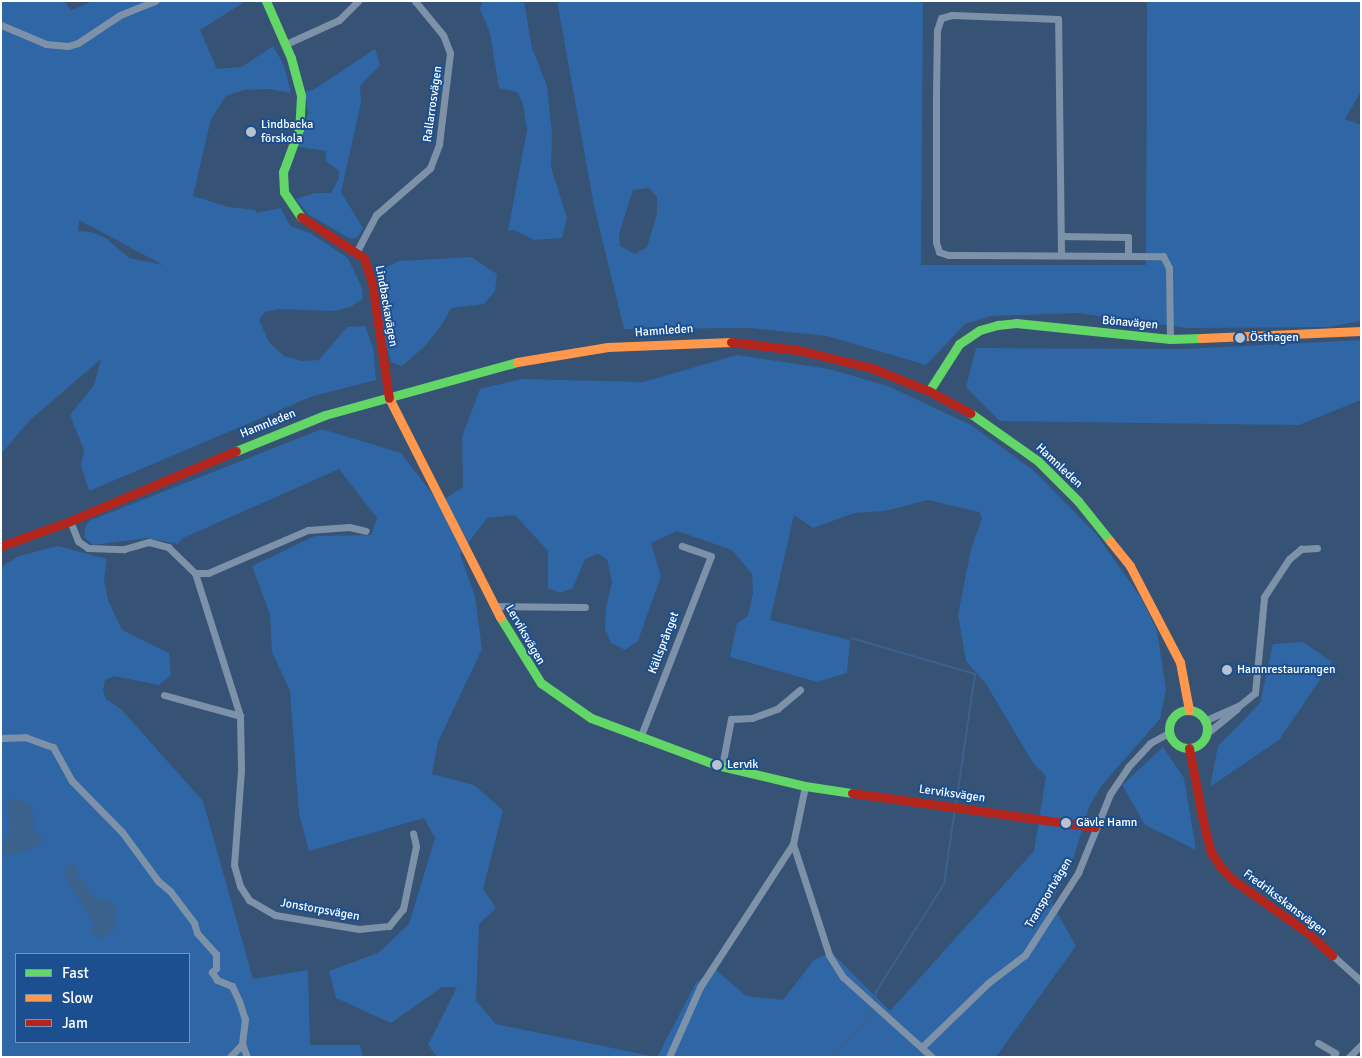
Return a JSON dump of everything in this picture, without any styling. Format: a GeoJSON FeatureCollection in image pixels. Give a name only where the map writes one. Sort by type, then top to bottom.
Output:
{"type":"FeatureCollection","features":[{"type":"Feature","properties":{"kind":"street"},"geometry":{"type":"LineString","coordinates":[[1,25],[46,44],[68,46],[78,43],[120,16],[155,1]]}},
{"type":"Feature","properties":{"kind":"street"},"geometry":{"type":"LineString","coordinates":[[266,1],[286,44],[296,73],[301,109],[298,136],[283,172],[284,192],[302,219],[357,251]]}},
{"type":"Feature","properties":{"kind":"street"},"geometry":{"type":"LineString","coordinates":[[286,44],[339,20],[358,1]]}},
{"type":"Feature","properties":{"kind":"street","name":"Rallarrosvägen"},"geometry":{"type":"LineString","coordinates":[[357,251],[376,215],[430,168],[439,144],[450,53],[443,35],[415,1]]}},
{"type":"Feature","properties":{"kind":"street"},"geometry":{"type":"LineString","coordinates":[[1061,255],[1060,52],[1058,19],[1052,16],[952,15],[941,18],[937,30],[936,242],[939,252],[948,255],[1163,256],[1169,268],[1170,339]]}},
{"type":"Feature","properties":{"kind":"street"},"geometry":{"type":"LineString","coordinates":[[1061,236],[1128,237],[1128,256]]}},
{"type":"Feature","properties":{"kind":"street","name":"Lindbackavägen"},"geometry":{"type":"LineString","coordinates":[[357,251],[364,258],[370,276],[388,396]]}},
{"type":"Feature","properties":{"kind":"street","name":"Bönavägen"},"geometry":{"type":"LineString","coordinates":[[929,391],[958,344],[980,330],[998,325],[1016,323],[1170,339],[1361,331]]}},
{"type":"Feature","properties":{"kind":"street","name":"Hamnleden"},"geometry":{"type":"LineString","coordinates":[[1,546],[70,521],[118,498],[325,415],[480,370],[566,352],[714,340],[798,350],[872,368],[929,391],[975,415],[1038,461],[1106,533],[1130,566],[1176,654],[1189,710]]}},
{"type":"Feature","properties":{"kind":"street","name":"Lerviksvägen"},"geometry":{"type":"LineString","coordinates":[[388,396],[494,606],[528,668],[541,683],[590,718],[640,738],[722,766],[805,786],[1095,827]]}},
{"type":"Feature","properties":{"kind":"street","name":"Jonstorpsvägen"},"geometry":{"type":"LineString","coordinates":[[70,521],[78,541],[88,548],[124,549],[149,542],[168,546],[196,573],[240,716],[241,770],[234,865],[240,886],[249,900],[275,915],[359,929],[389,926],[403,909],[416,846],[414,833]]}},
{"type":"Feature","properties":{"kind":"street"},"geometry":{"type":"LineString","coordinates":[[196,573],[208,573],[308,530],[349,527],[366,531]]}},
{"type":"Feature","properties":{"kind":"street","name":"Källsprånget"},"geometry":{"type":"LineString","coordinates":[[640,738],[711,556],[682,546]]}},
{"type":"Feature","properties":{"kind":"street"},"geometry":{"type":"LineString","coordinates":[[1206,734],[1204,721],[1198,714],[1189,710],[1173,717],[1169,733],[1174,742],[1189,748],[1200,744],[1206,734],[1226,720],[1255,693],[1258,685],[1261,615],[1269,586],[1301,548],[1317,548]]}},
{"type":"Feature","properties":{"kind":"street"},"geometry":{"type":"LineString","coordinates":[[494,606],[585,608]]}},
{"type":"Feature","properties":{"kind":"street"},"geometry":{"type":"LineString","coordinates":[[722,766],[731,719],[752,718],[778,709],[800,690]]}},
{"type":"Feature","properties":{"kind":"street"},"geometry":{"type":"LineString","coordinates":[[164,695],[240,716]]}},
{"type":"Feature","properties":{"kind":"street"},"geometry":{"type":"LineString","coordinates":[[1204,721],[1240,705]]}},
{"type":"Feature","properties":{"kind":"street","name":"Transportvägen"},"geometry":{"type":"LineString","coordinates":[[922,1048],[988,983],[1025,955],[1078,872],[1095,827],[1128,767],[1150,743],[1169,733]]}},
{"type":"Feature","properties":{"kind":"street"},"geometry":{"type":"LineString","coordinates":[[1,738],[25,737],[53,747],[72,781],[122,832],[158,881],[170,891],[194,923],[197,933],[216,954],[216,968],[212,972],[217,980],[232,986],[245,1019],[242,1044],[247,1057]]}},
{"type":"Feature","properties":{"kind":"street","name":"Fredriksskansvägen"},"geometry":{"type":"LineString","coordinates":[[1189,748],[1211,852],[1219,864],[1233,880],[1308,933],[1361,982]]}},
{"type":"Feature","properties":{"kind":"street"},"geometry":{"type":"LineString","coordinates":[[670,1057],[700,987],[793,844],[805,786]]}},
{"type":"Feature","properties":{"kind":"street"},"geometry":{"type":"LineString","coordinates":[[793,844],[829,955],[843,977],[932,1057]]}},
{"type":"Feature","properties":{"kind":"street"},"geometry":{"type":"LineString","coordinates":[[1318,1043],[1335,1053],[1333,1057]]}},
{"type":"Feature","properties":{"kind":"street"},"geometry":{"type":"LineString","coordinates":[[230,1057],[242,1044]]}},
{"type":"Feature","properties":{"kind":"street"},"geometry":{"type":"LineString","coordinates":[[1349,1057],[1361,1045]]}},
{"type":"Feature","properties":{"kind":"shaded area"},"geometry":{"type":"Polygon","coordinates":[[[1,1],[64,1],[71,10],[93,1],[246,1],[200,30],[217,69],[242,67],[273,46],[284,65],[291,93],[268,89],[244,90],[226,96],[211,119],[193,196],[229,207],[256,210],[256,213],[281,208],[290,226],[310,233],[348,258],[362,288],[363,299],[350,307],[335,311],[279,309],[265,312],[259,320],[269,342],[284,356],[302,361],[319,360],[347,327],[365,326],[373,348],[376,380],[313,396],[89,491],[81,466],[84,450],[70,415],[94,385],[101,359],[29,421],[1,454],[1,1]],[[79,220],[78,231],[91,232],[106,238],[129,258],[163,265],[79,220]]]}},
{"type":"Feature","properties":{"kind":"shaded area"},"geometry":{"type":"Polygon","coordinates":[[[483,1],[524,1],[532,48],[547,86],[552,134],[551,167],[567,218],[562,238],[534,240],[514,230],[508,231],[527,130],[523,104],[517,92],[499,88],[490,33],[480,9],[483,1]]]}},
{"type":"Feature","properties":{"kind":"shaded area"},"geometry":{"type":"Polygon","coordinates":[[[557,1],[923,1],[921,265],[1146,265],[1147,2],[1053,1],[1361,1],[1361,91],[1345,119],[1361,125],[1361,321],[1329,327],[1186,328],[1077,313],[991,316],[965,324],[926,365],[827,336],[750,328],[624,329],[594,206],[557,1]],[[649,188],[633,190],[619,234],[620,246],[635,254],[647,247],[657,214],[657,197],[649,188]]]}},
{"type":"Feature","properties":{"kind":"shaded area"},"geometry":{"type":"Polygon","coordinates":[[[375,49],[380,65],[360,86],[361,103],[341,192],[363,228],[358,237],[351,239],[309,215],[296,199],[315,193],[331,193],[339,178],[339,171],[326,161],[326,151],[299,147],[308,113],[305,91],[313,90],[375,49]]]}},
{"type":"Feature","properties":{"kind":"shaded area"},"geometry":{"type":"Polygon","coordinates":[[[471,257],[497,274],[495,291],[484,304],[451,308],[441,326],[425,346],[402,366],[391,362],[381,326],[377,281],[387,267],[398,261],[471,257]]]}},
{"type":"Feature","properties":{"kind":"shaded area"},"geometry":{"type":"Polygon","coordinates":[[[1361,340],[1361,400],[1299,425],[1000,421],[966,387],[976,348],[1186,349],[1361,340]]]}},
{"type":"Feature","properties":{"kind":"shaded area"},"geometry":{"type":"Polygon","coordinates":[[[737,355],[829,369],[888,386],[971,425],[1033,470],[1097,535],[1141,598],[1157,630],[1166,690],[1160,719],[1101,786],[1089,807],[1072,863],[1051,902],[1076,946],[996,1057],[657,1057],[697,981],[716,970],[746,996],[783,1000],[814,960],[831,952],[890,1011],[1034,851],[1046,776],[1033,763],[986,684],[966,661],[958,615],[971,549],[982,518],[979,512],[928,500],[885,511],[854,513],[813,528],[794,515],[770,620],[850,640],[847,673],[817,682],[730,657],[737,623],[748,616],[753,593],[752,574],[732,550],[677,531],[651,543],[661,576],[638,641],[625,650],[611,643],[605,629],[606,607],[612,582],[607,559],[598,554],[585,559],[573,588],[560,593],[548,588],[548,551],[515,515],[487,518],[460,554],[475,596],[482,649],[438,742],[432,774],[474,785],[503,810],[483,889],[496,908],[479,924],[476,1001],[496,1024],[656,1057],[437,1057],[428,1045],[457,987],[442,987],[391,1023],[336,998],[329,971],[378,953],[409,924],[435,838],[424,818],[309,851],[299,814],[290,691],[272,652],[270,614],[252,566],[315,536],[371,535],[377,518],[339,469],[181,539],[178,544],[147,538],[93,545],[84,537],[85,528],[89,521],[322,429],[401,453],[439,503],[463,487],[462,437],[480,389],[521,379],[643,382],[737,355]]]}},
{"type":"Feature","properties":{"kind":"shaded area"},"geometry":{"type":"Polygon","coordinates":[[[58,546],[107,559],[104,580],[108,600],[122,630],[169,653],[171,675],[159,685],[114,676],[105,680],[103,690],[106,699],[121,709],[203,801],[253,979],[308,970],[310,1045],[360,1045],[363,1057],[1,1057],[1,570],[4,565],[19,556],[58,546]]]}},
{"type":"Feature","properties":{"kind":"shaded area"},"geometry":{"type":"Polygon","coordinates":[[[1303,642],[1332,662],[1279,740],[1210,787],[1218,746],[1260,703],[1273,644],[1303,642]]]}},
{"type":"Feature","properties":{"kind":"shaded area"},"geometry":{"type":"Polygon","coordinates":[[[1163,747],[1184,778],[1196,850],[1145,825],[1122,785],[1163,747]]]}},
{"type":"Feature","properties":{"kind":"shaded area"},"geometry":{"type":"Polygon","coordinates":[[[11,798],[29,803],[34,815],[34,829],[45,840],[34,848],[11,855],[3,853],[2,847],[10,831],[6,806],[11,798]]]}},
{"type":"Feature","properties":{"kind":"shaded area"},"geometry":{"type":"Polygon","coordinates":[[[77,865],[78,878],[87,883],[87,889],[93,897],[111,902],[116,909],[115,929],[103,939],[92,934],[93,923],[65,878],[65,866],[77,865]]]}},
{"type":"Feature","properties":{"kind":"waterway"},"geometry":{"type":"LineString","coordinates":[[851,638],[975,674],[956,804]]}},
{"type":"Feature","properties":{"kind":"waterway"},"geometry":{"type":"LineString","coordinates":[[875,1002],[876,992],[944,884],[955,809]]}},
{"type":"Feature","properties":{"kind":"waterway"},"geometry":{"type":"LineString","coordinates":[[833,1057],[872,1014],[873,1009]]}},
{"type":"Feature","properties":{"kind":"traffic: fast"},"geometry":{"type":"LineString","coordinates":[[266,1],[291,58],[301,96],[299,129],[283,172],[284,192],[301,217]]}},
{"type":"Feature","properties":{"kind":"traffic: fast"},"geometry":{"type":"LineString","coordinates":[[929,391],[959,344],[980,330],[998,325],[1016,323],[1170,339],[1201,338]]}},
{"type":"Feature","properties":{"kind":"traffic: fast"},"geometry":{"type":"LineString","coordinates":[[236,451],[325,415],[517,362]]}},
{"type":"Feature","properties":{"kind":"traffic: fast"},"geometry":{"type":"LineString","coordinates":[[970,413],[1038,461],[1078,501],[1110,541]]}},
{"type":"Feature","properties":{"kind":"traffic: fast"},"geometry":{"type":"LineString","coordinates":[[500,617],[541,683],[591,718],[717,765],[805,786],[852,793]]}},
{"type":"Feature","properties":{"kind":"traffic: fast"},"geometry":{"type":"LineString","coordinates":[[1188,710],[1201,716],[1207,729],[1201,742],[1188,748],[1175,742],[1169,729],[1175,716],[1188,710]]}},
{"type":"Feature","properties":{"kind":"traffic: slow"},"geometry":{"type":"LineString","coordinates":[[1201,338],[1361,331]]}},
{"type":"Feature","properties":{"kind":"traffic: slow"},"geometry":{"type":"LineString","coordinates":[[517,362],[608,347],[731,342]]}},
{"type":"Feature","properties":{"kind":"traffic: slow"},"geometry":{"type":"LineString","coordinates":[[389,398],[500,617]]}},
{"type":"Feature","properties":{"kind":"traffic: slow"},"geometry":{"type":"LineString","coordinates":[[1110,541],[1130,566],[1180,662],[1189,710]]}},
{"type":"Feature","properties":{"kind":"traffic: jam"},"geometry":{"type":"LineString","coordinates":[[301,217],[364,258],[372,282],[389,398]]}},
{"type":"Feature","properties":{"kind":"traffic: jam"},"geometry":{"type":"LineString","coordinates":[[731,342],[798,350],[872,368],[929,391],[970,413]]}},
{"type":"Feature","properties":{"kind":"traffic: jam"},"geometry":{"type":"LineString","coordinates":[[1,546],[70,521],[236,451]]}},
{"type":"Feature","properties":{"kind":"traffic: jam"},"geometry":{"type":"LineString","coordinates":[[1189,748],[1203,821],[1211,852],[1219,865],[1233,880],[1308,933],[1332,955]]}},
{"type":"Feature","properties":{"kind":"traffic: jam"},"geometry":{"type":"LineString","coordinates":[[852,793],[1095,827]]}},
{"type":"Feature","properties":{"kind":"place","name":"Lindbacka förskola"},"geometry":{"type":"Point","coordinates":[251,132]}},
{"type":"Feature","properties":{"kind":"place","name":"Östhagen"},"geometry":{"type":"Point","coordinates":[1240,338]}},
{"type":"Feature","properties":{"kind":"place","name":"Hamnrestaurangen"},"geometry":{"type":"Point","coordinates":[1227,670]}},
{"type":"Feature","properties":{"kind":"place","name":"Lervik"},"geometry":{"type":"Point","coordinates":[717,765]}},
{"type":"Feature","properties":{"kind":"place","name":"Gävle Hamn"},"geometry":{"type":"Point","coordinates":[1066,823]}}]}
